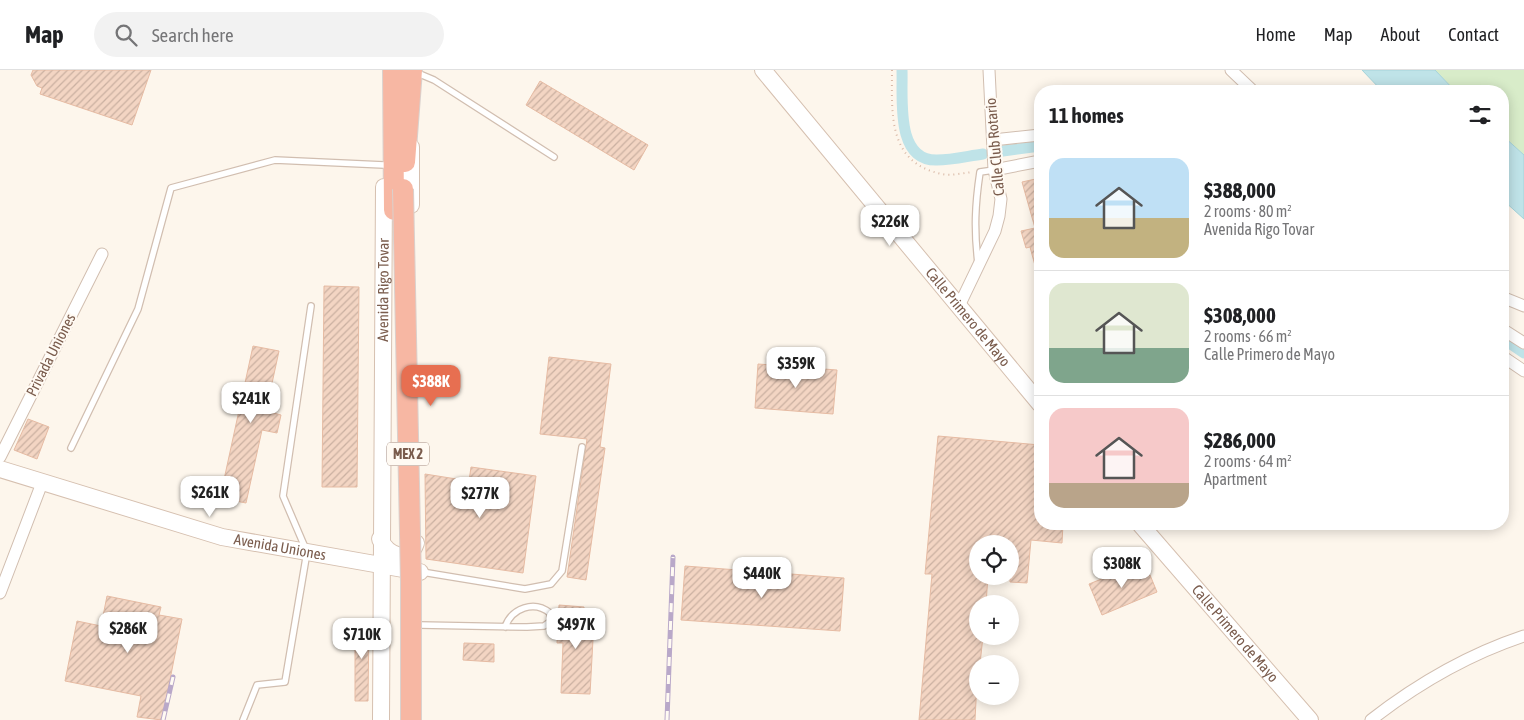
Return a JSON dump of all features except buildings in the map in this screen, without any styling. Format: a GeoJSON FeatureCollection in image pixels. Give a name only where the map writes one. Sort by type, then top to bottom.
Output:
{"type":"FeatureCollection","features":[{"type":"Feature","properties":{"kind":"highway","name":"Avenida Rigo Tovar"},"geometry":{"type":"LineString","coordinates":[[392,70],[398,720]]}},
{"type":"Feature","properties":{"kind":"highway","name":"Avenida Rigo Tovar"},"geometry":{"type":"LineString","coordinates":[[411,720],[411,582],[403,189],[412,70]]}},
{"type":"Feature","properties":{"kind":"street","name":"Avenida Rigo Tovar"},"geometry":{"type":"LineString","coordinates":[[381,720],[380,539],[384,165],[392,70]]}},
{"type":"Feature","properties":{"kind":"street","name":"Calle Primero de Mayo"},"geometry":{"type":"LineString","coordinates":[[763,70],[1034,397]]}},
{"type":"Feature","properties":{"kind":"street","name":"Calle Club Rotario"},"geometry":{"type":"LineString","coordinates":[[959,306],[995,231],[999,216],[1001,199],[994,170],[989,70]]}},
{"type":"Feature","properties":{"kind":"street"},"geometry":{"type":"LineString","coordinates":[[1231,70],[1247,85]]}},
{"type":"Feature","properties":{"kind":"street","name":"Avenida Rigo Tovar"},"geometry":{"type":"LineString","coordinates":[[411,94],[411,236],[420,572],[420,720]]}},
{"type":"Feature","properties":{"kind":"street"},"geometry":{"type":"LineString","coordinates":[[993,140],[1034,136]]}},
{"type":"Feature","properties":{"kind":"street"},"geometry":{"type":"LineString","coordinates":[[994,170],[1034,162]]}},
{"type":"Feature","properties":{"kind":"street","name":"Privada Uniones"},"geometry":{"type":"LineString","coordinates":[[0,457],[102,254]]}},
{"type":"Feature","properties":{"kind":"street"},"geometry":{"type":"LineString","coordinates":[[1509,300],[1524,306]]}},
{"type":"Feature","properties":{"kind":"street"},"geometry":{"type":"LineString","coordinates":[[1509,333],[1524,343]]}},
{"type":"Feature","properties":{"kind":"street"},"geometry":{"type":"LineString","coordinates":[[1509,361],[1524,371]]}},
{"type":"Feature","properties":{"kind":"street","name":"Avenida Uniones"},"geometry":{"type":"LineString","coordinates":[[0,469],[195,530],[420,572]]}},
{"type":"Feature","properties":{"kind":"street"},"geometry":{"type":"LineString","coordinates":[[0,593],[42,482]]}},
{"type":"Feature","properties":{"kind":"street","name":"Calle Primero de Mayo"},"geometry":{"type":"LineString","coordinates":[[1145,530],[1310,720]]}},
{"type":"Feature","properties":{"kind":"street"},"geometry":{"type":"LineString","coordinates":[[380,539],[385,549],[390,553],[402,555],[414,550],[419,534]]}},
{"type":"Feature","properties":{"kind":"street"},"geometry":{"type":"LineString","coordinates":[[1371,720],[1401,697],[1476,656],[1524,636]]}},
{"type":"Feature","properties":{"kind":"lane"},"geometry":{"type":"LineString","coordinates":[[412,70],[434,80],[554,156]]}},
{"type":"Feature","properties":{"kind":"lane"},"geometry":{"type":"LineString","coordinates":[[71,448],[138,309],[171,188],[275,160],[384,165]]}},
{"type":"Feature","properties":{"kind":"lane"},"geometry":{"type":"LineString","coordinates":[[979,265],[974,229],[980,172],[994,170]]}},
{"type":"Feature","properties":{"kind":"lane"},"geometry":{"type":"LineString","coordinates":[[242,720],[257,685],[285,682],[307,552],[283,496],[311,306]]}},
{"type":"Feature","properties":{"kind":"lane"},"geometry":{"type":"LineString","coordinates":[[420,572],[525,589],[551,584],[562,571],[582,447]]}},
{"type":"Feature","properties":{"kind":"lane"},"geometry":{"type":"LineString","coordinates":[[420,625],[505,627],[544,626],[551,621],[550,613],[545,609],[521,608],[514,611],[505,627]]}},
{"type":"Feature","properties":{"kind":"path"},"geometry":{"type":"LineString","coordinates":[[892,70],[892,126],[899,143],[910,158],[925,169],[943,174],[980,172]]}},
{"type":"Feature","properties":{"kind":"green space"},"geometry":{"type":"Polygon","coordinates":[[[1435,70],[1524,70],[1524,155],[1509,141],[1509,85],[1449,85],[1435,70]]]}},
{"type":"Feature","properties":{"kind":"water"},"geometry":{"type":"Polygon","coordinates":[[[1362,70],[1435,70],[1449,85],[1376,85],[1362,70]]]}},
{"type":"Feature","properties":{"kind":"water"},"geometry":{"type":"Polygon","coordinates":[[[1509,141],[1524,155],[1524,219],[1509,205],[1509,141]]]}},
{"type":"Feature","properties":{"kind":"waterway"},"geometry":{"type":"LineString","coordinates":[[902,70],[904,126],[914,150],[923,158],[937,160],[983,154]]}},
{"type":"Feature","properties":{"kind":"waterway"},"geometry":{"type":"LineString","coordinates":[[1003,151],[1034,147]]}},
{"type":"Feature","properties":{"kind":"waterway"},"geometry":{"type":"LineString","coordinates":[[1509,343],[1524,353]]}},
{"type":"Feature","properties":{"kind":"railway"},"geometry":{"type":"LineString","coordinates":[[667,720],[673,557]]}},
{"type":"Feature","properties":{"kind":"railway"},"geometry":{"type":"LineString","coordinates":[[163,720],[173,677]]}}]}
